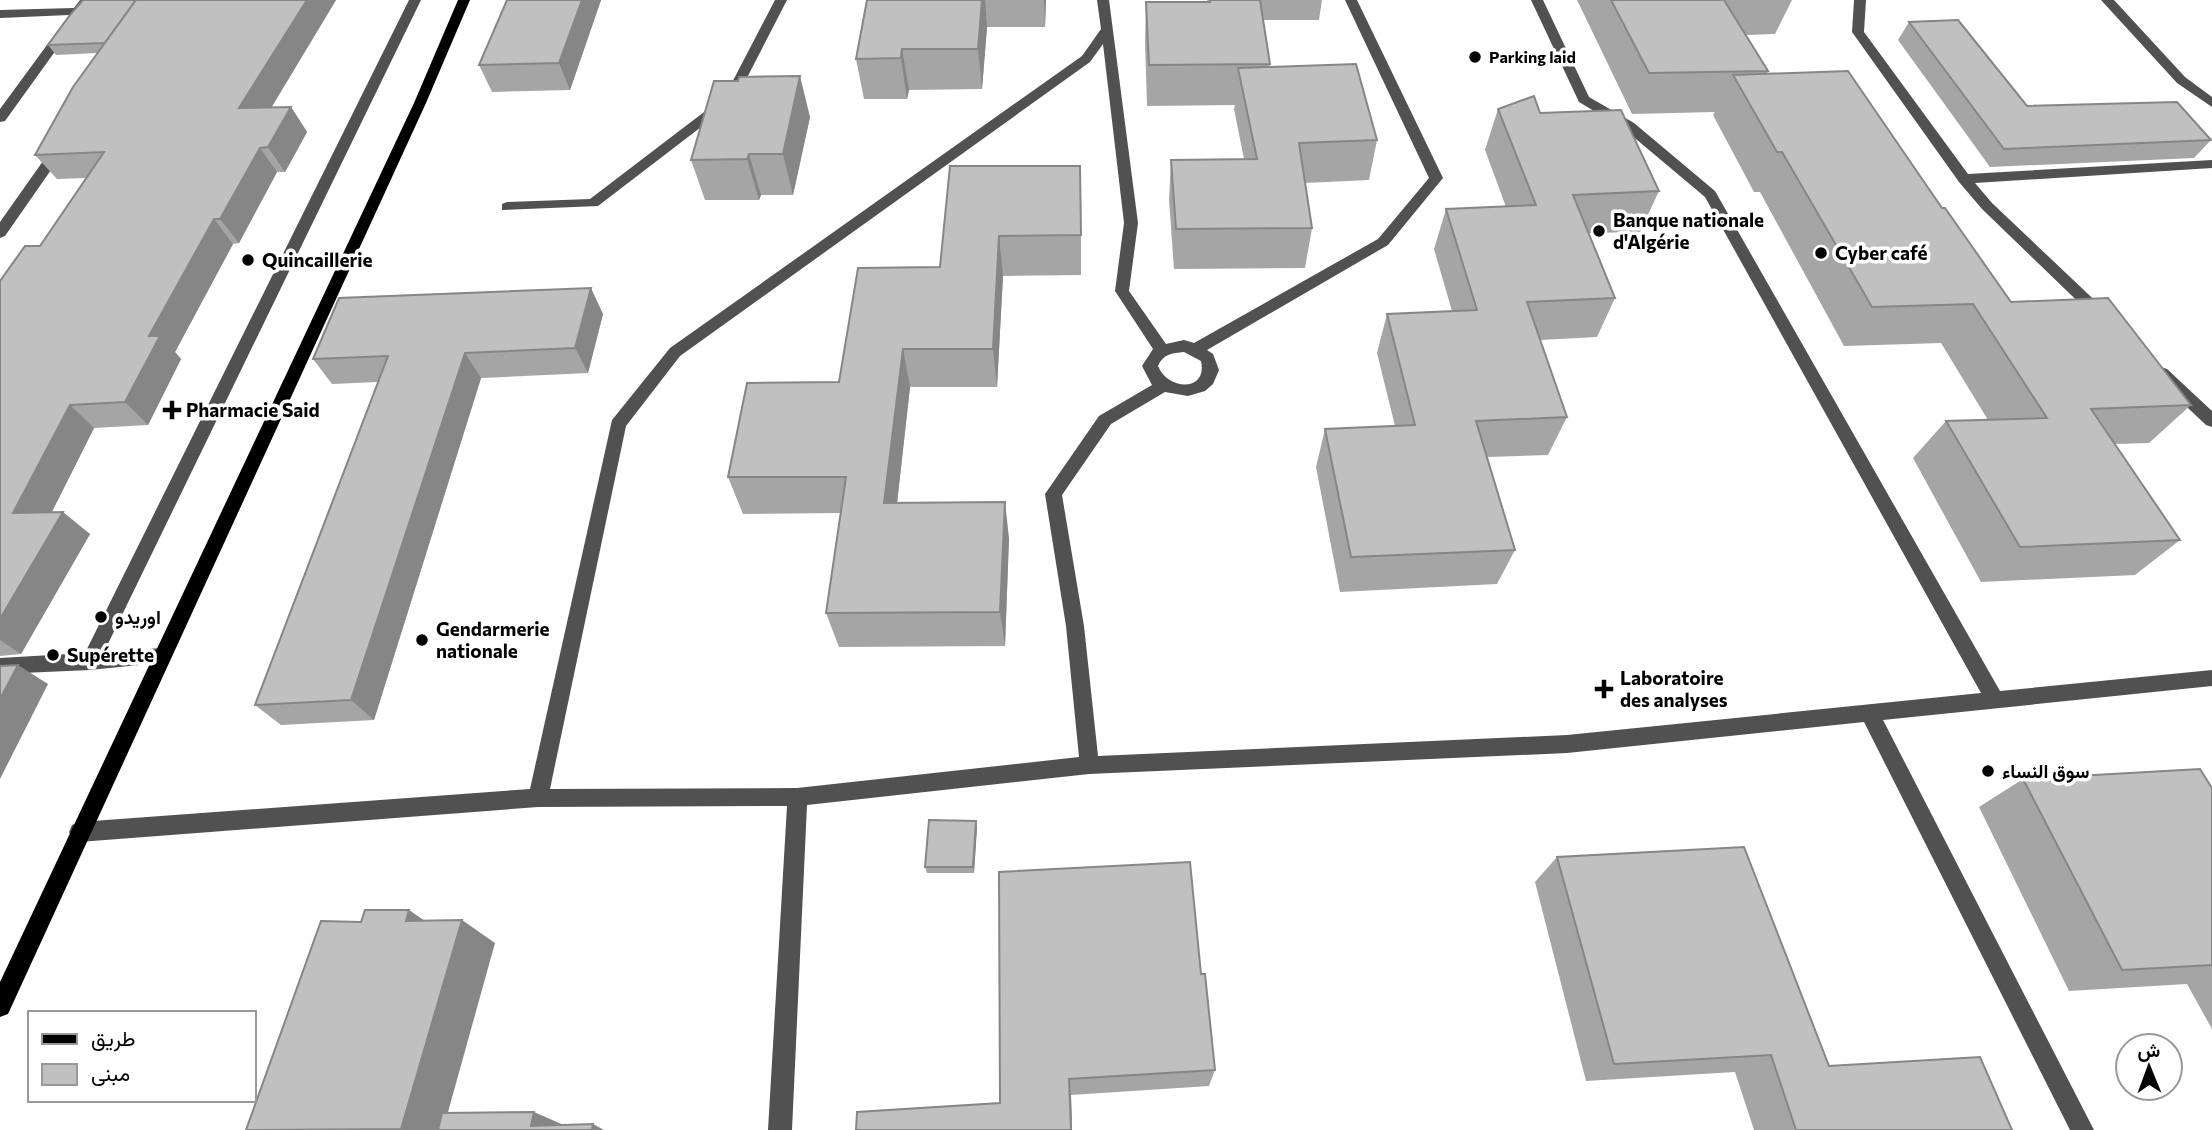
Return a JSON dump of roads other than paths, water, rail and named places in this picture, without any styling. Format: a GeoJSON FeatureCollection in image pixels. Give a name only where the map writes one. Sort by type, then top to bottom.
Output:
{"type":"FeatureCollection","features":[{"type":"Feature","properties":{"kind":"main road"},"geometry":{"type":"LineString","coordinates":[[0,1006],[421,103],[464,0]]}},
{"type":"Feature","properties":{"kind":"street"},"geometry":{"type":"LineString","coordinates":[[0,118],[86,0]]}},
{"type":"Feature","properties":{"kind":"street"},"geometry":{"type":"LineString","coordinates":[[90,662],[415,0]]}},
{"type":"Feature","properties":{"kind":"street"},"geometry":{"type":"LineString","coordinates":[[507,207],[593,204],[730,98],[781,0]]}},
{"type":"Feature","properties":{"kind":"street"},"geometry":{"type":"LineString","coordinates":[[1103,0],[1131,223],[1122,290],[1162,350]]}},
{"type":"Feature","properties":{"kind":"street"},"geometry":{"type":"LineString","coordinates":[[1196,349],[1383,242],[1436,178],[1351,0]]}},
{"type":"Feature","properties":{"kind":"street"},"geometry":{"type":"LineString","coordinates":[[1536,0],[1584,99],[1629,126],[1710,194],[1995,700]]}},
{"type":"Feature","properties":{"kind":"street"},"geometry":{"type":"LineString","coordinates":[[1860,0],[1858,32],[1964,179],[1987,206],[2116,330]]}},
{"type":"Feature","properties":{"kind":"street"},"geometry":{"type":"LineString","coordinates":[[2107,0],[2181,80],[2212,103]]}},
{"type":"Feature","properties":{"kind":"street"},"geometry":{"type":"LineString","coordinates":[[0,13],[78,11]]}},
{"type":"Feature","properties":{"kind":"street"},"geometry":{"type":"LineString","coordinates":[[538,798],[618,424],[675,352],[1086,59],[1107,29]]}},
{"type":"Feature","properties":{"kind":"street"},"geometry":{"type":"LineString","coordinates":[[0,233],[69,133]]}},
{"type":"Feature","properties":{"kind":"street"},"geometry":{"type":"LineString","coordinates":[[1964,179],[2212,164]]}},
{"type":"Feature","properties":{"kind":"street"},"geometry":{"type":"LineString","coordinates":[[1184,346],[1196,349],[1208,358],[1212,365],[1209,380],[1193,390],[1172,390],[1156,381],[1150,366],[1152,359],[1162,350],[1184,346]]}},
{"type":"Feature","properties":{"kind":"street"},"geometry":{"type":"LineString","coordinates":[[2155,366],[2212,421]]}},
{"type":"Feature","properties":{"kind":"street"},"geometry":{"type":"LineString","coordinates":[[1089,765],[1075,626],[1053,494],[1105,420],[1163,386]]}},
{"type":"Feature","properties":{"kind":"street"},"geometry":{"type":"LineString","coordinates":[[0,666],[162,656]]}},
{"type":"Feature","properties":{"kind":"street"},"geometry":{"type":"LineString","coordinates":[[79,832],[538,798],[797,797],[1089,765],[1567,744],[2212,678]]}},
{"type":"Feature","properties":{"kind":"street"},"geometry":{"type":"LineString","coordinates":[[1870,714],[2082,1130]]}},
{"type":"Feature","properties":{"kind":"street"},"geometry":{"type":"LineString","coordinates":[[780,1130],[797,797]]}},
{"type":"Feature","properties":{"kind":"place","name":"Parking laid"},"geometry":{"type":"Point","coordinates":[1475,57]}},
{"type":"Feature","properties":{"kind":"place","name":"Banque nationale d'Algérie"},"geometry":{"type":"Point","coordinates":[1599,231]}},
{"type":"Feature","properties":{"kind":"place","name":"Cyber café"},"geometry":{"type":"Point","coordinates":[1821,253]}},
{"type":"Feature","properties":{"kind":"place","name":"Quincaillerie"},"geometry":{"type":"Point","coordinates":[248,260]}},
{"type":"Feature","properties":{"kind":"place","name":"Pharmacie Said"},"geometry":{"type":"Point","coordinates":[172,410]}},
{"type":"Feature","properties":{"kind":"place","name":"اوريدو"},"geometry":{"type":"Point","coordinates":[101,617]}},
{"type":"Feature","properties":{"kind":"place","name":"Gendarmerie nationale"},"geometry":{"type":"Point","coordinates":[422,640]}},
{"type":"Feature","properties":{"kind":"place","name":"Supérette"},"geometry":{"type":"Point","coordinates":[53,655]}},
{"type":"Feature","properties":{"kind":"place","name":"Laboratoire des analyses"},"geometry":{"type":"Point","coordinates":[1604,689]}},
{"type":"Feature","properties":{"kind":"place","name":"سوق النساء"},"geometry":{"type":"Point","coordinates":[1988,771]}}]}
